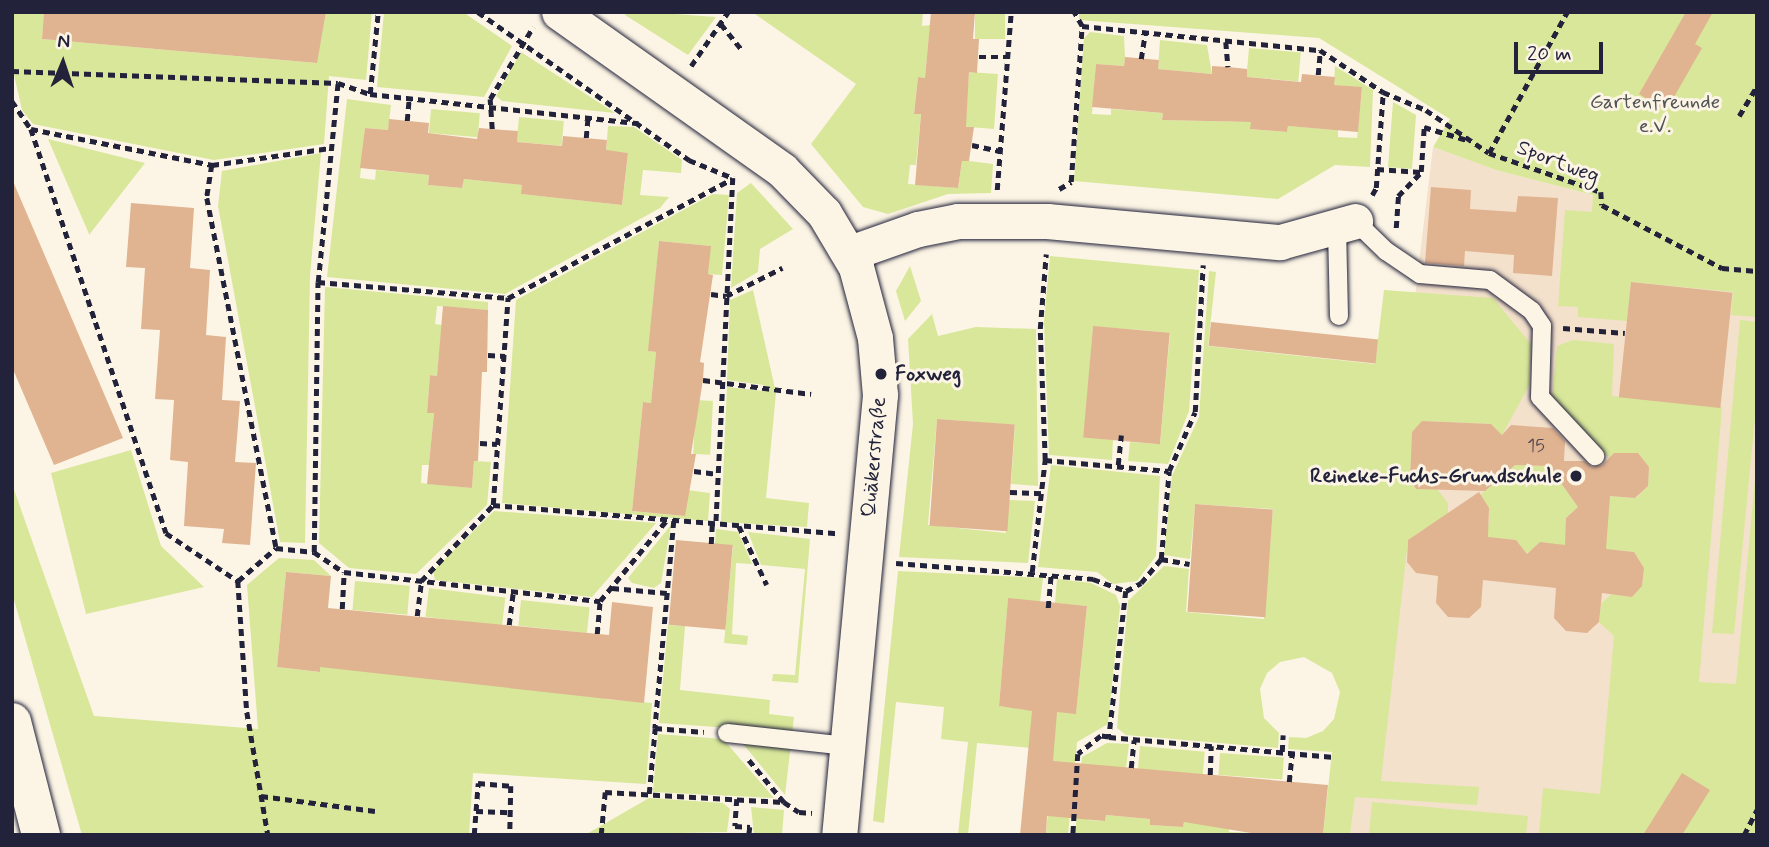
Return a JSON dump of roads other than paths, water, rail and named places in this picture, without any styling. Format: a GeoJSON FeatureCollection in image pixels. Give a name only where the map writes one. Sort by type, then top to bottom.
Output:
{"type":"FeatureCollection","features":[{"type":"Feature","properties":{"kind":"highway"},"geometry":{"type":"LineString","coordinates":[[12,722],[41,835]]}},
{"type":"Feature","properties":{"kind":"street","name":"Quäkerstraße"},"geometry":{"type":"LineString","coordinates":[[548,16],[782,170],[824,213],[850,253],[871,316],[881,374],[847,746],[830,825]]}},
{"type":"Feature","properties":{"kind":"street"},"geometry":{"type":"LineString","coordinates":[[850,253],[918,229],[958,220],[1048,208],[1205,237],[1280,242],[1346,225]]}},
{"type":"Feature","properties":{"kind":"lane"},"geometry":{"type":"LineString","coordinates":[[1346,225],[1420,274],[1490,281],[1532,311],[1542,326],[1540,397],[1595,456]]}},
{"type":"Feature","properties":{"kind":"lane"},"geometry":{"type":"LineString","coordinates":[[1339,316],[1346,225]]}},
{"type":"Feature","properties":{"kind":"lane"},"geometry":{"type":"LineString","coordinates":[[727,733],[847,746]]}},
{"type":"Feature","properties":{"kind":"place","name":"Foxweg"},"geometry":{"type":"Point","coordinates":[881,374]}},
{"type":"Feature","properties":{"kind":"place","name":"Reineke-Fuchs-Grundschule"},"geometry":{"type":"Point","coordinates":[1576,476]}},
{"type":"Feature","properties":{"kind":"park label","name":"Gartenfreunde e.V."},"geometry":{"type":"Point","coordinates":[1655,114]}}]}
